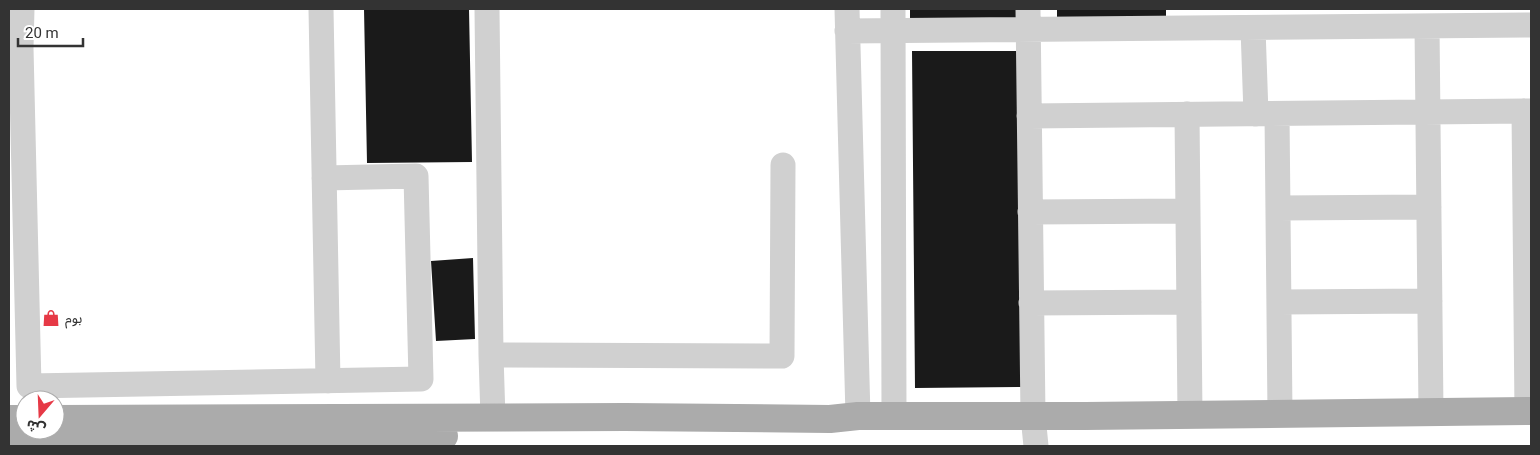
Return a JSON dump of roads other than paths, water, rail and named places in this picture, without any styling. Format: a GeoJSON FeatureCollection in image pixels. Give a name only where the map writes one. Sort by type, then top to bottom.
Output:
{"type":"FeatureCollection","features":[{"type":"Feature","properties":{"kind":"main road"},"geometry":{"type":"LineString","coordinates":[[9,444],[593,434],[858,416],[1529,411]]}},
{"type":"Feature","properties":{"kind":"main road"},"geometry":{"type":"LineString","coordinates":[[65,419],[625,417],[830,419]]}},
{"type":"Feature","properties":{"kind":"street"},"geometry":{"type":"LineString","coordinates":[[22,9],[15,48],[29,386],[420,379],[416,176],[324,178]]}},
{"type":"Feature","properties":{"kind":"street"},"geometry":{"type":"LineString","coordinates":[[321,9],[328,381]]}},
{"type":"Feature","properties":{"kind":"street"},"geometry":{"type":"LineString","coordinates":[[487,9],[493,418]]}},
{"type":"Feature","properties":{"kind":"street"},"geometry":{"type":"LineString","coordinates":[[858,416],[847,20],[1172,19],[1253,28],[1297,18],[1397,18],[1427,26],[1531,20]]}},
{"type":"Feature","properties":{"kind":"street"},"geometry":{"type":"LineString","coordinates":[[1028,19],[1033,416],[1036,446]]}},
{"type":"Feature","properties":{"kind":"street"},"geometry":{"type":"LineString","coordinates":[[893,20],[894,416]]}},
{"type":"Feature","properties":{"kind":"street"},"geometry":{"type":"LineString","coordinates":[[1427,26],[1431,412]]}},
{"type":"Feature","properties":{"kind":"street"},"geometry":{"type":"LineString","coordinates":[[1253,28],[1267,114],[1278,208],[1280,414]]}},
{"type":"Feature","properties":{"kind":"street"},"geometry":{"type":"LineString","coordinates":[[1029,116],[1528,111],[1529,411]]}},
{"type":"Feature","properties":{"kind":"street"},"geometry":{"type":"LineString","coordinates":[[1187,114],[1190,415]]}},
{"type":"Feature","properties":{"kind":"street"},"geometry":{"type":"LineString","coordinates":[[491,355],[782,356],[783,165]]}},
{"type":"Feature","properties":{"kind":"street"},"geometry":{"type":"LineString","coordinates":[[1278,208],[1429,207]]}},
{"type":"Feature","properties":{"kind":"street"},"geometry":{"type":"LineString","coordinates":[[1030,212],[1188,211]]}},
{"type":"Feature","properties":{"kind":"street"},"geometry":{"type":"LineString","coordinates":[[1279,302],[1430,301]]}},
{"type":"Feature","properties":{"kind":"street"},"geometry":{"type":"LineString","coordinates":[[1031,303],[1189,302]]}},
{"type":"Feature","properties":{"kind":"place","name":"بوم"},"geometry":{"type":"Point","coordinates":[51,318]}}]}
